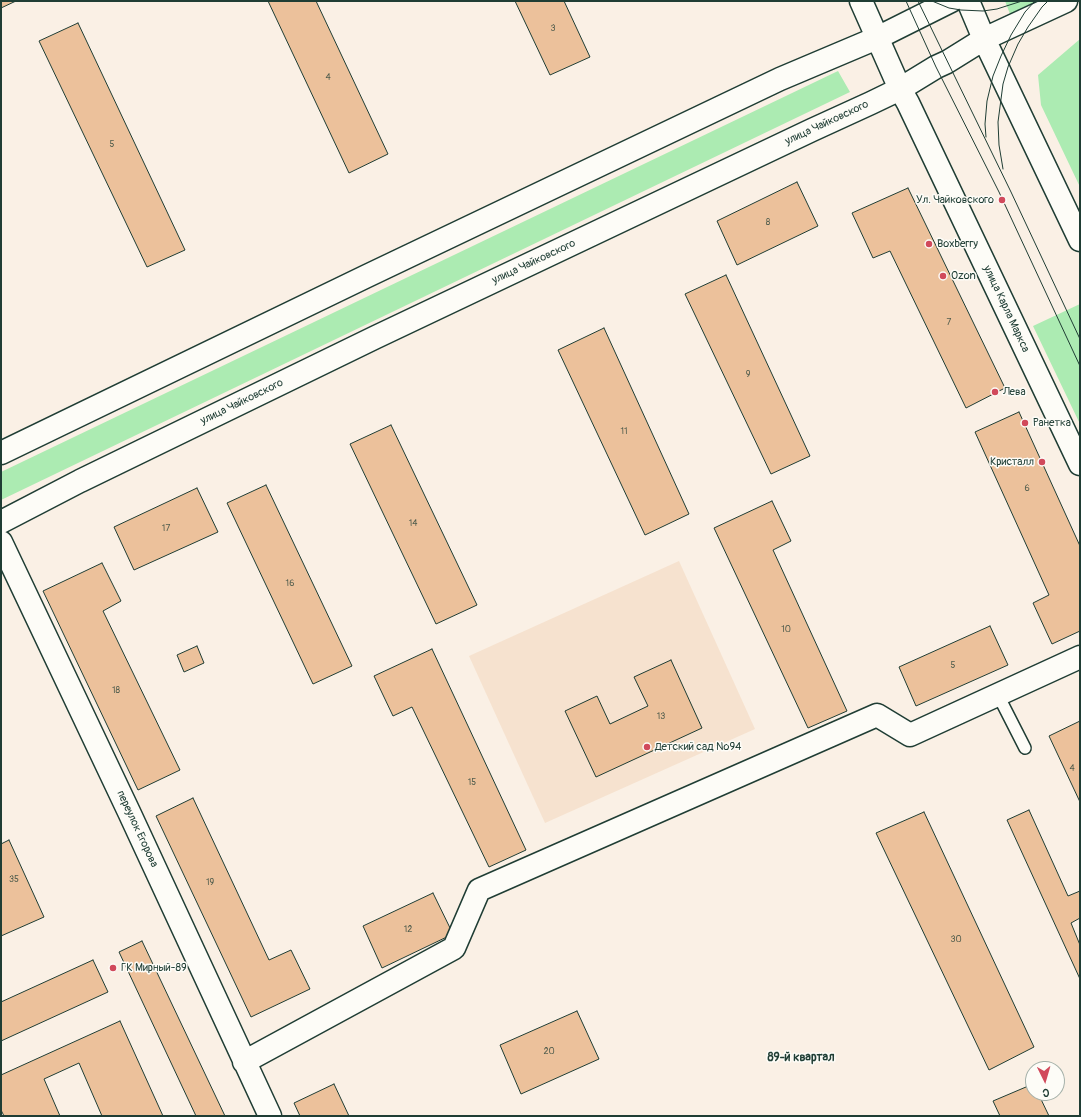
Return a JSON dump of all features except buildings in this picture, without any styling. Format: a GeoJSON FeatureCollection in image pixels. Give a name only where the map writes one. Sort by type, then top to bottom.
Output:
{"type":"FeatureCollection","features":[{"type":"Feature","properties":{"kind":"main road","name":"улица Карла Маркса"},"geometry":{"type":"LineString","coordinates":[[861,1],[900,89],[1080,464]]}},
{"type":"Feature","properties":{"kind":"main road"},"geometry":{"type":"LineString","coordinates":[[1,453],[367,276],[773,83],[878,38],[951,1]]}},
{"type":"Feature","properties":{"kind":"main road"},"geometry":{"type":"LineString","coordinates":[[968,1],[984,39],[1080,240]]}},
{"type":"Feature","properties":{"kind":"main road","name":"улица Чайковского"},"geometry":{"type":"LineString","coordinates":[[1,522],[87,478],[369,340],[900,89],[984,39],[1066,1]]}},
{"type":"Feature","properties":{"kind":"main road","name":"переулок Егорова"},"geometry":{"type":"LineString","coordinates":[[1,542],[130,812],[270,1116]]}},
{"type":"Feature","properties":{"kind":"main road"},"geometry":{"type":"LineString","coordinates":[[244,1062],[454,948],[479,890],[877,715],[910,735],[1080,657]]}},
{"type":"Feature","properties":{"kind":"lane"},"geometry":{"type":"LineString","coordinates":[[998,695],[1025,748]]}},
{"type":"Feature","properties":{"kind":"shaded area"},"geometry":{"type":"Polygon","coordinates":[[[679,561],[755,729],[545,823],[469,656],[679,561]]]}},
{"type":"Feature","properties":{"kind":"green space"},"geometry":{"type":"Polygon","coordinates":[[[1005,1],[1037,1],[1010,14],[1005,1]]]}},
{"type":"Feature","properties":{"kind":"green space"},"geometry":{"type":"Polygon","coordinates":[[[1080,39],[1080,187],[1041,105],[1038,75],[1080,39]]]}},
{"type":"Feature","properties":{"kind":"green space"},"geometry":{"type":"Polygon","coordinates":[[[838,71],[850,92],[1,500],[1,472],[838,71]]]}},
{"type":"Feature","properties":{"kind":"green space"},"geometry":{"type":"Polygon","coordinates":[[[1080,304],[1080,424],[1033,326],[1080,304]]]}},
{"type":"Feature","properties":{"kind":"tram line"},"geometry":{"type":"LineString","coordinates":[[906,1],[936,67],[999,192],[1080,366]]}},
{"type":"Feature","properties":{"kind":"tram line"},"geometry":{"type":"LineString","coordinates":[[918,1],[1011,192],[1080,339]]}},
{"type":"Feature","properties":{"kind":"tram line"},"geometry":{"type":"LineString","coordinates":[[932,1],[949,8],[983,11],[997,9],[1022,1]]}},
{"type":"Feature","properties":{"kind":"tram line"},"geometry":{"type":"LineString","coordinates":[[986,137],[985,124],[987,101],[993,76],[1011,35],[1025,12],[1035,1]]}},
{"type":"Feature","properties":{"kind":"tram line"},"geometry":{"type":"LineString","coordinates":[[1003,169],[999,145],[998,122],[1003,84],[1008,67],[1018,44],[1028,27],[1048,1]]}},
{"type":"Feature","properties":{"kind":"place","name":"Ул. Чайковского"},"geometry":{"type":"Point","coordinates":[1002,200]}},
{"type":"Feature","properties":{"kind":"place","name":"Boxberry"},"geometry":{"type":"Point","coordinates":[929,244]}},
{"type":"Feature","properties":{"kind":"place","name":"Ozon"},"geometry":{"type":"Point","coordinates":[943,276]}},
{"type":"Feature","properties":{"kind":"place","name":"Лева"},"geometry":{"type":"Point","coordinates":[995,392]}},
{"type":"Feature","properties":{"kind":"place","name":"Ранетка"},"geometry":{"type":"Point","coordinates":[1025,423]}},
{"type":"Feature","properties":{"kind":"place","name":"Кристалл"},"geometry":{"type":"Point","coordinates":[1042,462]}},
{"type":"Feature","properties":{"kind":"place","name":"Детский сад №94"},"geometry":{"type":"Point","coordinates":[647,747]}},
{"type":"Feature","properties":{"kind":"place","name":"ГК Мирный-89"},"geometry":{"type":"Point","coordinates":[113,968]}},
{"type":"Feature","properties":{"kind":"district","name":"89-й квартал"},"geometry":{"type":"Point","coordinates":[801,1058]}}]}
